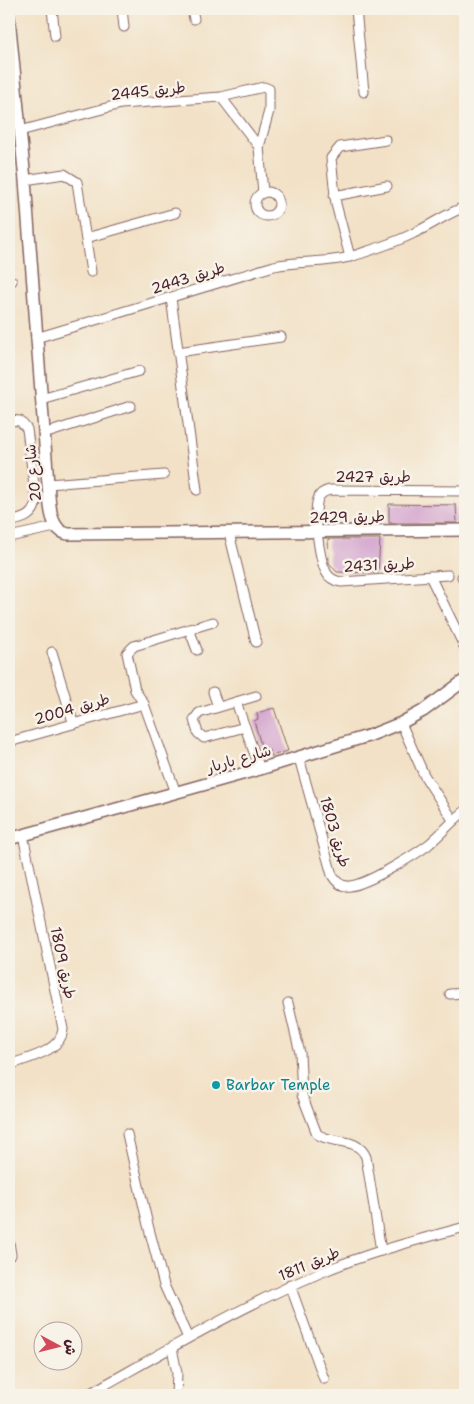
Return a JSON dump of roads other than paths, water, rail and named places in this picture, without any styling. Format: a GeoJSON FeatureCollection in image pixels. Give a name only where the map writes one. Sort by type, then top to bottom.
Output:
{"type":"FeatureCollection","features":[{"type":"Feature","properties":{"kind":"street"},"geometry":{"type":"LineString","coordinates":[[52,9],[55,36]]}},
{"type":"Feature","properties":{"kind":"street"},"geometry":{"type":"LineString","coordinates":[[122,9],[124,27]]}},
{"type":"Feature","properties":{"kind":"street"},"geometry":{"type":"LineString","coordinates":[[192,9],[194,19]]}},
{"type":"Feature","properties":{"kind":"street"},"geometry":{"type":"LineString","coordinates":[[356,9],[364,92]]}},
{"type":"Feature","properties":{"kind":"street","name":"شارع 20"},"geometry":{"type":"LineString","coordinates":[[9,18],[25,180],[48,484],[55,527]]}},
{"type":"Feature","properties":{"kind":"street","name":"طريق 2445"},"geometry":{"type":"LineString","coordinates":[[20,131],[121,104],[221,97],[264,87],[269,89],[269,111],[259,147]]}},
{"type":"Feature","properties":{"kind":"street"},"geometry":{"type":"LineString","coordinates":[[221,97],[259,147],[263,193]]}},
{"type":"Feature","properties":{"kind":"street"},"geometry":{"type":"LineString","coordinates":[[350,257],[334,196],[331,161],[334,151],[343,146],[386,140]]}},
{"type":"Feature","properties":{"kind":"street"},"geometry":{"type":"LineString","coordinates":[[25,180],[64,174],[74,179],[78,186],[91,272]]}},
{"type":"Feature","properties":{"kind":"street"},"geometry":{"type":"LineString","coordinates":[[334,196],[387,186]]}},
{"type":"Feature","properties":{"kind":"street","name":"طريق 2443"},"geometry":{"type":"LineString","coordinates":[[36,338],[281,264],[328,262],[350,257],[406,237],[445,215],[465,207]]}},
{"type":"Feature","properties":{"kind":"street"},"geometry":{"type":"LineString","coordinates":[[86,238],[175,213]]}},
{"type":"Feature","properties":{"kind":"street"},"geometry":{"type":"LineString","coordinates":[[171,298],[197,490]]}},
{"type":"Feature","properties":{"kind":"street"},"geometry":{"type":"LineString","coordinates":[[178,352],[281,337]]}},
{"type":"Feature","properties":{"kind":"street"},"geometry":{"type":"LineString","coordinates":[[41,398],[139,370]]}},
{"type":"Feature","properties":{"kind":"street"},"geometry":{"type":"LineString","coordinates":[[44,434],[131,406]]}},
{"type":"Feature","properties":{"kind":"street"},"geometry":{"type":"LineString","coordinates":[[9,420],[20,421],[27,429],[36,501],[34,510],[28,517],[9,522]]}},
{"type":"Feature","properties":{"kind":"street"},"geometry":{"type":"LineString","coordinates":[[48,484],[164,475]]}},
{"type":"Feature","properties":{"kind":"street","name":"طريق 2427"},"geometry":{"type":"LineString","coordinates":[[318,532],[318,500],[321,494],[327,490],[465,491]]}},
{"type":"Feature","properties":{"kind":"street"},"geometry":{"type":"LineString","coordinates":[[9,536],[55,527],[58,531],[68,534],[229,533],[256,642]]}},
{"type":"Feature","properties":{"kind":"street","name":"طريق 2429"},"geometry":{"type":"LineString","coordinates":[[229,533],[465,530]]}},
{"type":"Feature","properties":{"kind":"street","name":"طريق 2431"},"geometry":{"type":"LineString","coordinates":[[318,532],[326,572],[337,581],[448,575]]}},
{"type":"Feature","properties":{"kind":"street"},"geometry":{"type":"LineString","coordinates":[[430,576],[465,648]]}},
{"type":"Feature","properties":{"kind":"street"},"geometry":{"type":"LineString","coordinates":[[176,793],[144,704],[134,686],[127,660],[129,650],[134,646],[213,622]]}},
{"type":"Feature","properties":{"kind":"street"},"geometry":{"type":"LineString","coordinates":[[189,629],[197,650]]}},
{"type":"Feature","properties":{"kind":"street"},"geometry":{"type":"LineString","coordinates":[[52,652],[73,722]]}},
{"type":"Feature","properties":{"kind":"street","name":"شارع باربار"},"geometry":{"type":"LineString","coordinates":[[14,837],[260,770],[400,724],[434,704],[465,680]]}},
{"type":"Feature","properties":{"kind":"street"},"geometry":{"type":"LineString","coordinates":[[213,692],[218,707]]}},
{"type":"Feature","properties":{"kind":"street"},"geometry":{"type":"LineString","coordinates":[[245,727],[207,738],[200,735],[194,722],[196,715],[256,696]]}},
{"type":"Feature","properties":{"kind":"street"},"geometry":{"type":"LineString","coordinates":[[236,702],[260,770]]}},
{"type":"Feature","properties":{"kind":"street","name":"طريق 2004"},"geometry":{"type":"LineString","coordinates":[[9,742],[73,722],[144,704]]}},
{"type":"Feature","properties":{"kind":"street"},"geometry":{"type":"LineString","coordinates":[[400,724],[424,775],[453,820]]}},
{"type":"Feature","properties":{"kind":"street","name":"طريق 1803"},"geometry":{"type":"LineString","coordinates":[[299,758],[332,875],[339,883],[350,886],[400,864],[429,844],[453,820],[465,812]]}},
{"type":"Feature","properties":{"kind":"street","name":"طريق 1809"},"geometry":{"type":"LineString","coordinates":[[9,824],[14,837],[62,1033],[59,1041],[53,1047],[9,1066]]}},
{"type":"Feature","properties":{"kind":"street"},"geometry":{"type":"LineString","coordinates":[[450,994],[465,993]]}},
{"type":"Feature","properties":{"kind":"street"},"geometry":{"type":"LineString","coordinates":[[288,1003],[300,1053],[302,1094],[317,1134],[322,1137],[354,1144],[364,1151],[381,1251]]}},
{"type":"Feature","properties":{"kind":"street"},"geometry":{"type":"LineString","coordinates":[[127,1134],[164,1285],[188,1338]]}},
{"type":"Feature","properties":{"kind":"street","name":"طريق 1811"},"geometry":{"type":"LineString","coordinates":[[87,1395],[188,1338],[290,1285],[381,1251],[465,1227]]}},
{"type":"Feature","properties":{"kind":"street"},"geometry":{"type":"LineString","coordinates":[[9,1242],[11,1255]]}},
{"type":"Feature","properties":{"kind":"street"},"geometry":{"type":"LineString","coordinates":[[290,1285],[324,1380]]}},
{"type":"Feature","properties":{"kind":"street"},"geometry":{"type":"LineString","coordinates":[[172,1348],[177,1373],[176,1395]]}},
{"type":"Feature","properties":{"kind":"place","name":"Barbar Temple"},"geometry":{"type":"Point","coordinates":[216,1085]}}]}
